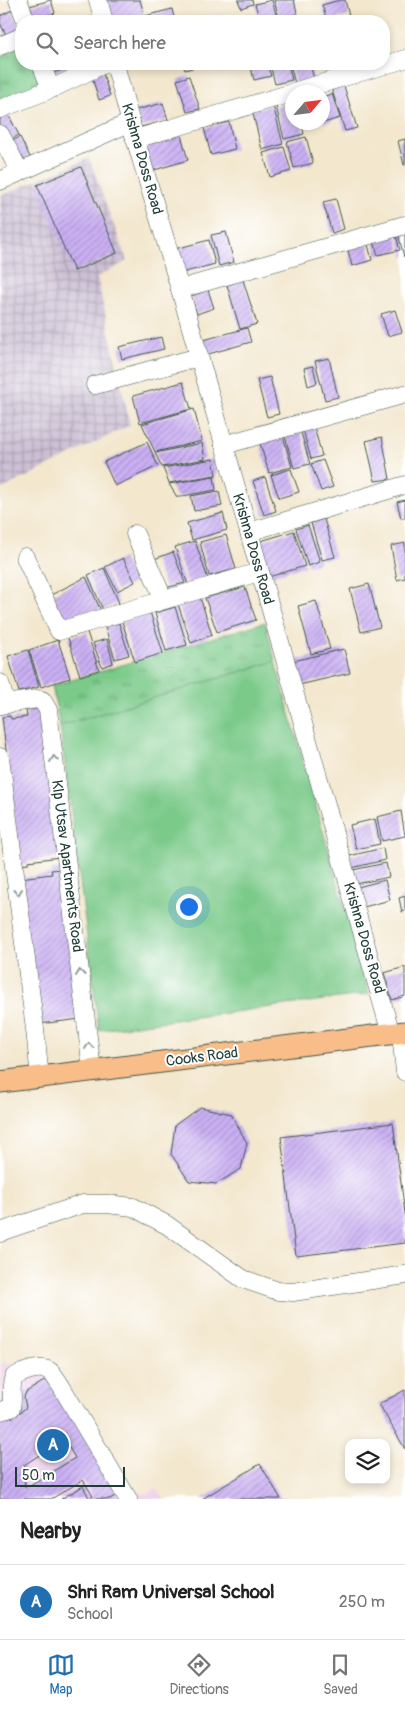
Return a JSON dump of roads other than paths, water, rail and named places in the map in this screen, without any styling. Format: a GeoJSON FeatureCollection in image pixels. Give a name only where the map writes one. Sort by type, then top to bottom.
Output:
{"type":"FeatureCollection","features":[{"type":"Feature","properties":{"kind":"main road","name":"Cooks Road"},"geometry":{"type":"LineString","coordinates":[[0,1082],[399,1033]]}},
{"type":"Feature","properties":{"kind":"street"},"geometry":{"type":"LineString","coordinates":[[18,0],[24,15]]}},
{"type":"Feature","properties":{"kind":"street"},"geometry":{"type":"LineString","coordinates":[[98,0],[102,15]]}},
{"type":"Feature","properties":{"kind":"street"},"geometry":{"type":"LineString","coordinates":[[0,46],[15,40]]}},
{"type":"Feature","properties":{"kind":"street"},"geometry":{"type":"LineString","coordinates":[[390,64],[405,59]]}},
{"type":"Feature","properties":{"kind":"street"},"geometry":{"type":"LineString","coordinates":[[44,70],[51,89]]}},
{"type":"Feature","properties":{"kind":"street"},"geometry":{"type":"LineString","coordinates":[[0,110],[91,70]]}},
{"type":"Feature","properties":{"kind":"street","name":"Krishna Doss Road"},"geometry":{"type":"LineString","coordinates":[[117,70],[259,572],[399,1033],[405,1072]]}},
{"type":"Feature","properties":{"kind":"street"},"geometry":{"type":"LineString","coordinates":[[319,85],[369,70]]}},
{"type":"Feature","properties":{"kind":"street"},"geometry":{"type":"LineString","coordinates":[[135,140],[285,95]]}},
{"type":"Feature","properties":{"kind":"street"},"geometry":{"type":"LineString","coordinates":[[0,181],[130,122]]}},
{"type":"Feature","properties":{"kind":"street"},"geometry":{"type":"LineString","coordinates":[[0,134],[20,172]]}},
{"type":"Feature","properties":{"kind":"street"},"geometry":{"type":"LineString","coordinates":[[180,290],[405,225]]}},
{"type":"Feature","properties":{"kind":"street"},"geometry":{"type":"LineString","coordinates":[[95,385],[199,358]]}},
{"type":"Feature","properties":{"kind":"street"},"geometry":{"type":"LineString","coordinates":[[224,445],[405,394]]}},
{"type":"Feature","properties":{"kind":"street"},"geometry":{"type":"LineString","coordinates":[[249,532],[405,486]]}},
{"type":"Feature","properties":{"kind":"street"},"geometry":{"type":"LineString","coordinates":[[135,534],[164,600]]}},
{"type":"Feature","properties":{"kind":"street"},"geometry":{"type":"LineString","coordinates":[[25,557],[59,631],[259,572]]}},
{"type":"Feature","properties":{"kind":"street","name":"Klp Utsav Apartments Road"},"geometry":{"type":"LineString","coordinates":[[0,683],[3,704],[37,699],[42,700],[48,710],[92,1070]]}},
{"type":"Feature","properties":{"kind":"street"},"geometry":{"type":"LineString","coordinates":[[0,757],[40,1078]]}},
{"type":"Feature","properties":{"kind":"street"},"geometry":{"type":"LineString","coordinates":[[0,1233],[83,1204],[108,1204],[133,1208],[167,1225],[243,1279],[278,1291],[294,1292],[329,1288],[405,1275]]}},
{"type":"Feature","properties":{"kind":"street"},"geometry":{"type":"LineString","coordinates":[[0,1411],[11,1408],[12,1381],[14,1378],[28,1371],[45,1369],[49,1371],[61,1386],[128,1499]]}},
{"type":"Feature","properties":{"kind":"place","name":"Shri Ram Universal School"},"geometry":{"type":"Point","coordinates":[53,1445]}}]}
